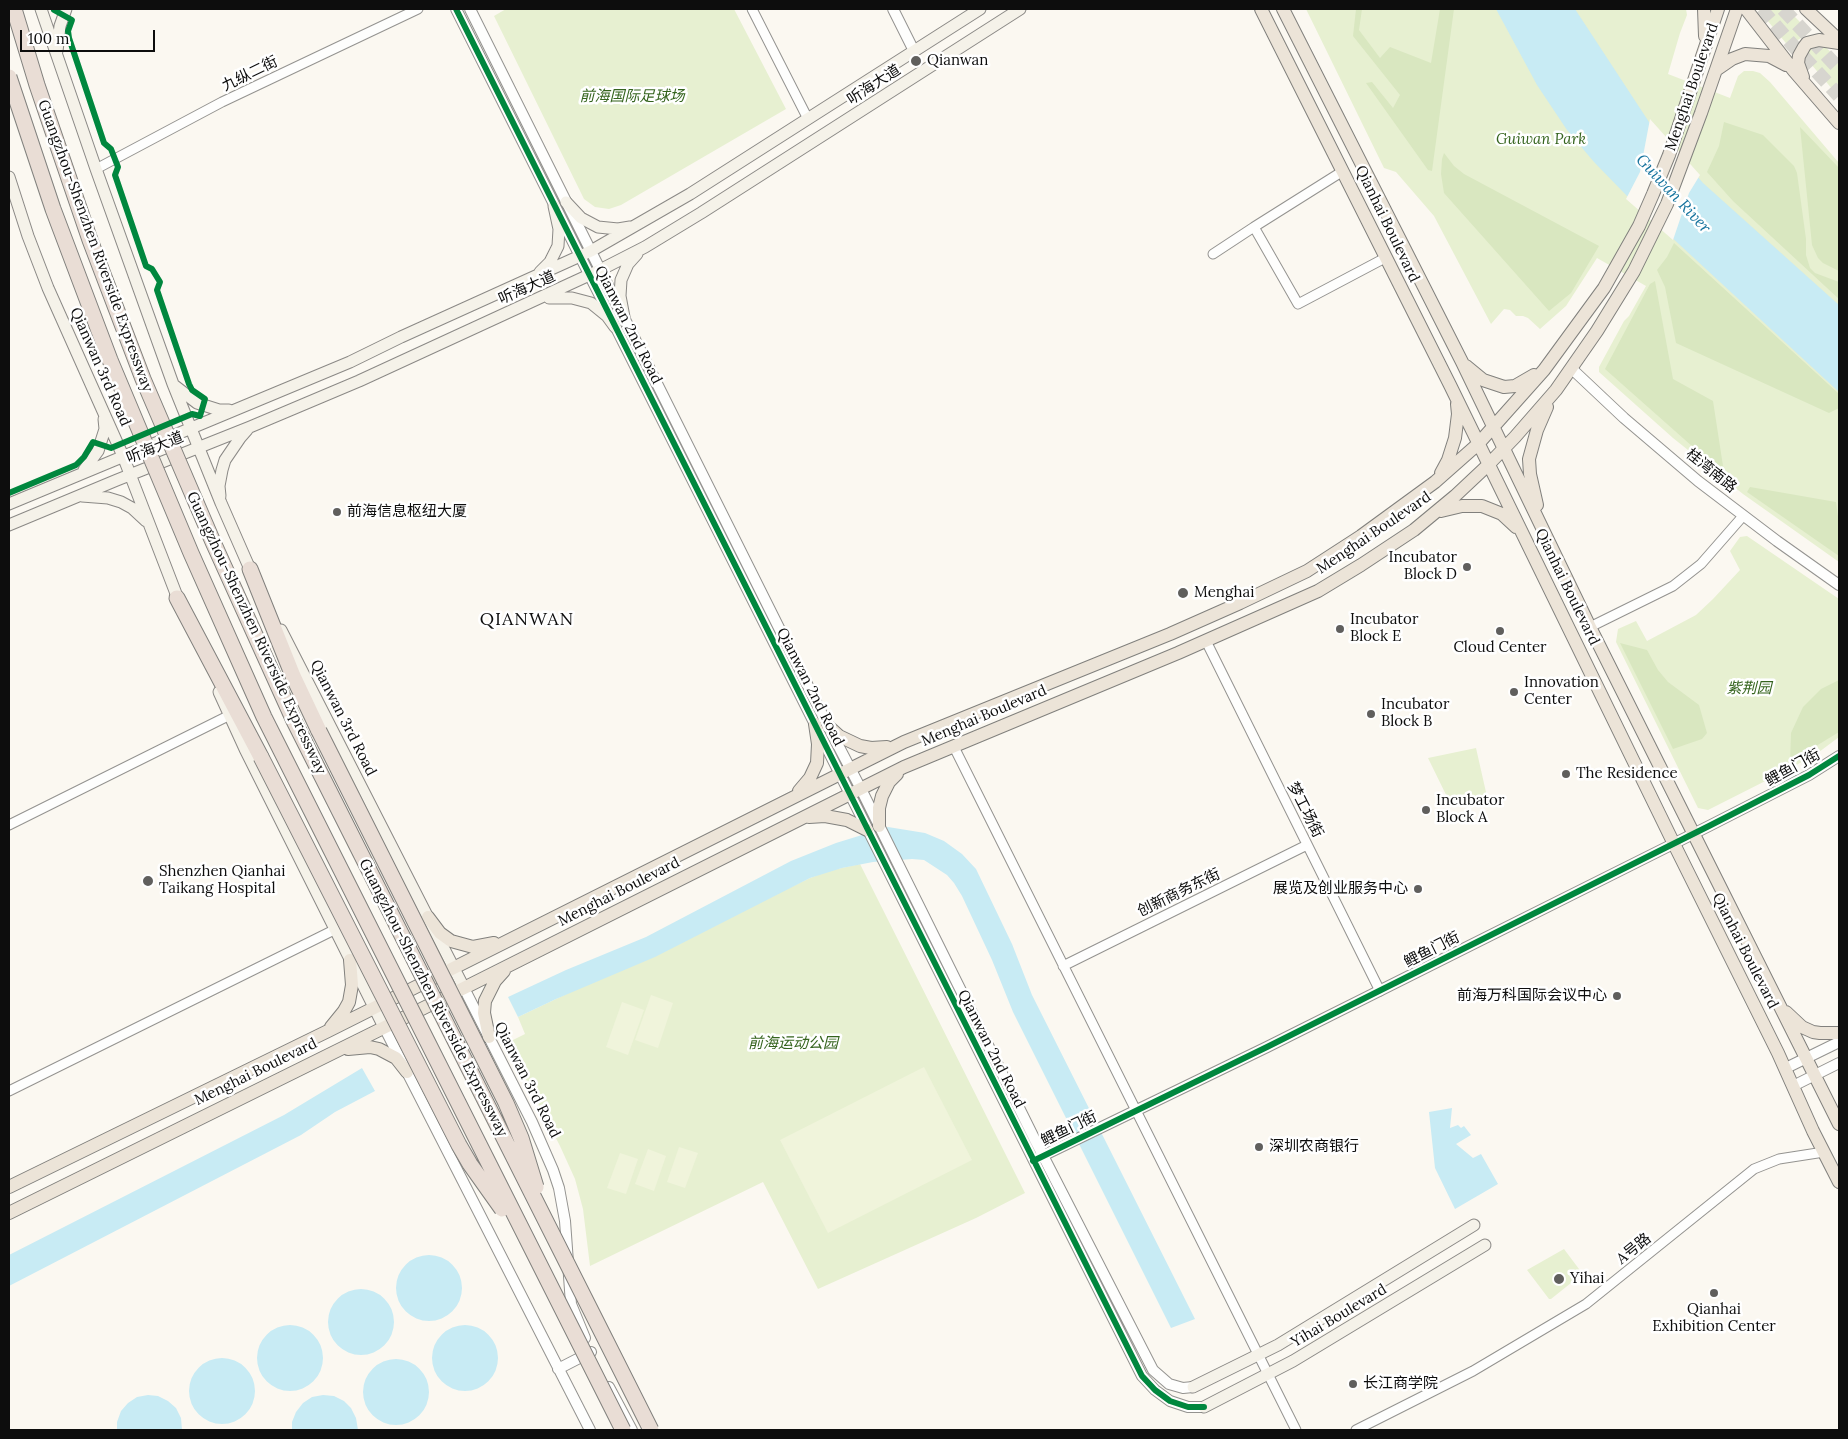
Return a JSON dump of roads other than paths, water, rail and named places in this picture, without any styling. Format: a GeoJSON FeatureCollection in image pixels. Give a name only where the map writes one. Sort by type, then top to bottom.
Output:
{"type":"FeatureCollection","features":[{"type":"Feature","properties":{"kind":"highway","name":"Guangzhou-Shenzhen Riverside Expressway"},"geometry":{"type":"LineString","coordinates":[[14,9],[37,85],[90,240],[143,379],[213,542],[294,721],[552,1236]]}},
{"type":"Feature","properties":{"kind":"highway","name":"Guangzhou-Shenzhen Riverside Expressway"},"geometry":{"type":"LineString","coordinates":[[9,77],[53,209],[110,360],[191,553],[260,708],[533,1254]]}},
{"type":"Feature","properties":{"kind":"highway"},"geometry":{"type":"LineString","coordinates":[[250,569],[293,676],[319,731],[506,1103],[520,1138],[552,1236],[651,1430]]}},
{"type":"Feature","properties":{"kind":"highway"},"geometry":{"type":"LineString","coordinates":[[177,598],[261,756],[459,1145],[470,1164],[533,1254],[623,1430]]}},
{"type":"Feature","properties":{"kind":"main road","name":"Qianwan 3rd Road"},"geometry":{"type":"LineString","coordinates":[[41,9],[173,384],[221,503],[250,569],[464,988]]}},
{"type":"Feature","properties":{"kind":"main road"},"geometry":{"type":"LineString","coordinates":[[57,58],[60,26],[66,9]]}},
{"type":"Feature","properties":{"kind":"main road","name":"听海大道"},"geometry":{"type":"LineString","coordinates":[[9,504],[350,362],[591,251],[636,226],[808,119],[980,9]]}},
{"type":"Feature","properties":{"kind":"main road","name":"听海大道"},"geometry":{"type":"LineString","coordinates":[[9,525],[359,381],[589,276],[645,247],[702,213],[1020,9]]}},
{"type":"Feature","properties":{"kind":"main road","name":"Qianhai Boulevard"},"geometry":{"type":"LineString","coordinates":[[1261,9],[1450,385],[1674,844],[1786,1068],[1839,1182]]}},
{"type":"Feature","properties":{"kind":"main road","name":"Qianhai Boulevard"},"geometry":{"type":"LineString","coordinates":[[1283,9],[1462,362],[1590,627],[1839,1124]]}},
{"type":"Feature","properties":{"kind":"main road"},"geometry":{"type":"LineString","coordinates":[[1704,9],[1706,44]]}},
{"type":"Feature","properties":{"kind":"main road","name":"Menghai Boulevard"},"geometry":{"type":"LineString","coordinates":[[9,1187],[328,1031],[793,796],[904,742],[1170,634],[1287,581],[1333,555],[1396,512],[1435,482],[1478,444],[1494,427],[1552,358],[1604,288],[1631,241],[1653,194],[1718,9]]}},
{"type":"Feature","properties":{"kind":"main road","name":"Menghai Boulevard"},"geometry":{"type":"LineString","coordinates":[[9,1213],[464,988],[904,767],[1206,641],[1325,587],[1385,549],[1436,512],[1488,465],[1556,390],[1572,369],[1618,297],[1642,255],[1667,204],[1737,9]]}},
{"type":"Feature","properties":{"kind":"main road"},"geometry":{"type":"LineString","coordinates":[[1746,9],[1794,71],[1839,123]]}},
{"type":"Feature","properties":{"kind":"main road"},"geometry":{"type":"LineString","coordinates":[[1809,11],[1839,41]]}},
{"type":"Feature","properties":{"kind":"main road"},"geometry":{"type":"LineString","coordinates":[[1809,88],[1798,63],[1801,51],[1808,43],[1819,40],[1839,41]]}},
{"type":"Feature","properties":{"kind":"main road"},"geometry":{"type":"LineString","coordinates":[[1715,72],[1738,56],[1755,53],[1783,62],[1794,71]]}},
{"type":"Feature","properties":{"kind":"main road","name":"Qianwan 3rd Road"},"geometry":{"type":"LineString","coordinates":[[9,176],[13,205],[123,456],[177,598],[245,750],[384,1027]]}},
{"type":"Feature","properties":{"kind":"main road"},"geometry":{"type":"LineString","coordinates":[[566,202],[581,218],[598,227],[618,229],[636,226]]}},
{"type":"Feature","properties":{"kind":"main road"},"geometry":{"type":"LineString","coordinates":[[535,277],[550,262],[558,246],[559,229],[554,206]]}},
{"type":"Feature","properties":{"kind":"main road"},"geometry":{"type":"LineString","coordinates":[[624,317],[620,296],[621,280],[628,264],[645,247]]}},
{"type":"Feature","properties":{"kind":"main road"},"geometry":{"type":"LineString","coordinates":[[542,298],[582,300],[599,309],[615,327]]}},
{"type":"Feature","properties":{"kind":"main road"},"geometry":{"type":"LineString","coordinates":[[1462,362],[1483,380],[1504,387],[1515,386],[1525,381],[1538,372],[1552,358]]}},
{"type":"Feature","properties":{"kind":"main road"},"geometry":{"type":"LineString","coordinates":[[173,384],[190,400],[209,408],[228,411],[238,408]]}},
{"type":"Feature","properties":{"kind":"main road"},"geometry":{"type":"LineString","coordinates":[[1435,482],[1450,454],[1457,427],[1456,404],[1450,385]]}},
{"type":"Feature","properties":{"kind":"main road"},"geometry":{"type":"LineString","coordinates":[[1540,522],[1530,474],[1529,459],[1537,430],[1556,390]]}},
{"type":"Feature","properties":{"kind":"main road"},"geometry":{"type":"LineString","coordinates":[[79,474],[98,452],[105,429],[104,413]]}},
{"type":"Feature","properties":{"kind":"main road"},"geometry":{"type":"LineString","coordinates":[[221,503],[219,486],[225,460],[250,427]]}},
{"type":"Feature","properties":{"kind":"main road"},"geometry":{"type":"LineString","coordinates":[[78,496],[94,496],[121,502],[132,508],[150,526]]}},
{"type":"Feature","properties":{"kind":"main road"},"geometry":{"type":"LineString","coordinates":[[1436,512],[1462,506],[1482,506],[1502,514],[1522,533]]}},
{"type":"Feature","properties":{"kind":"main road"},"geometry":{"type":"LineString","coordinates":[[793,796],[803,787],[817,763],[818,744],[815,724]]}},
{"type":"Feature","properties":{"kind":"main road"},"geometry":{"type":"LineString","coordinates":[[828,726],[839,736],[860,746],[883,748],[904,742]]}},
{"type":"Feature","properties":{"kind":"main road"},"geometry":{"type":"LineString","coordinates":[[793,822],[817,816],[836,817],[873,828],[882,796],[889,782],[904,767]]}},
{"type":"Feature","properties":{"kind":"main road"},"geometry":{"type":"LineString","coordinates":[[428,917],[440,933],[451,941],[473,947],[488,945],[523,934]]}},
{"type":"Feature","properties":{"kind":"main road"},"geometry":{"type":"LineString","coordinates":[[328,1031],[348,1002],[352,985],[350,960]]}},
{"type":"Feature","properties":{"kind":"main road"},"geometry":{"type":"LineString","coordinates":[[489,1037],[484,1013],[485,1001],[495,981],[514,962]]}},
{"type":"Feature","properties":{"kind":"main road"},"geometry":{"type":"LineString","coordinates":[[1777,1000],[1786,1012],[1802,1027],[1820,1033],[1839,1033]]}},
{"type":"Feature","properties":{"kind":"main road"},"geometry":{"type":"LineString","coordinates":[[334,1052],[359,1047],[379,1049],[396,1058],[407,1072]]}},
{"type":"Feature","properties":{"kind":"main road","name":"Yihai Boulevard"},"geometry":{"type":"LineString","coordinates":[[1193,1387],[1258,1356],[1474,1225]]}},
{"type":"Feature","properties":{"kind":"main road","name":"Yihai Boulevard"},"geometry":{"type":"LineString","coordinates":[[1204,1407],[1316,1348],[1486,1245]]}},
{"type":"Feature","properties":{"kind":"street","name":"九纵二街"},"geometry":{"type":"LineString","coordinates":[[96,169],[222,102],[418,9]]}},
{"type":"Feature","properties":{"kind":"street","name":"Qianwan 2nd Road"},"geometry":{"type":"LineString","coordinates":[[456,9],[815,724],[845,771]]}},
{"type":"Feature","properties":{"kind":"street","name":"Qianwan 2nd Road"},"geometry":{"type":"LineString","coordinates":[[470,9],[828,726],[845,771],[873,828],[897,864],[1043,1156],[1153,1370],[1169,1384],[1183,1388],[1193,1387]]}},
{"type":"Feature","properties":{"kind":"street"},"geometry":{"type":"LineString","coordinates":[[752,9],[808,119]]}},
{"type":"Feature","properties":{"kind":"street"},"geometry":{"type":"LineString","coordinates":[[893,9],[914,51]]}},
{"type":"Feature","properties":{"kind":"street"},"geometry":{"type":"LineString","coordinates":[[1213,254],[1343,170]]}},
{"type":"Feature","properties":{"kind":"street"},"geometry":{"type":"LineString","coordinates":[[1254,227],[1298,304],[1385,258]]}},
{"type":"Feature","properties":{"kind":"street","name":"桂湾南路"},"geometry":{"type":"LineString","coordinates":[[1572,369],[1660,448],[1743,516],[1839,585]]}},
{"type":"Feature","properties":{"kind":"street"},"geometry":{"type":"LineString","coordinates":[[1590,627],[1673,586],[1701,564],[1743,516]]}},
{"type":"Feature","properties":{"kind":"street","name":"梦工场街"},"geometry":{"type":"LineString","coordinates":[[1206,641],[1380,991]]}},
{"type":"Feature","properties":{"kind":"street"},"geometry":{"type":"LineString","coordinates":[[9,824],[230,715]]}},
{"type":"Feature","properties":{"kind":"street"},"geometry":{"type":"LineString","coordinates":[[954,747],[1296,1430]]}},
{"type":"Feature","properties":{"kind":"street","name":"鲤鱼门街"},"geometry":{"type":"LineString","coordinates":[[1033,1161],[1674,844],[1809,775],[1839,756]]}},
{"type":"Feature","properties":{"kind":"street","name":"Qianwan 2nd Road"},"geometry":{"type":"LineString","coordinates":[[873,828],[885,866],[1142,1376],[1155,1390],[1170,1400],[1188,1407],[1204,1407]]}},
{"type":"Feature","properties":{"kind":"street","name":"创新商务东街"},"geometry":{"type":"LineString","coordinates":[[1064,966],[1307,845]]}},
{"type":"Feature","properties":{"kind":"street"},"geometry":{"type":"LineString","coordinates":[[9,1091],[334,930]]}},
{"type":"Feature","properties":{"kind":"street","name":"Qianwan 3rd Road"},"geometry":{"type":"LineString","coordinates":[[464,988],[546,1152],[559,1188],[565,1221],[571,1304],[580,1328],[632,1430]]}},
{"type":"Feature","properties":{"kind":"street","name":"Qianwan 3rd Road"},"geometry":{"type":"LineString","coordinates":[[384,1027],[590,1430]]}},
{"type":"Feature","properties":{"kind":"street"},"geometry":{"type":"LineString","coordinates":[[1786,1068],[1839,1042]]}},
{"type":"Feature","properties":{"kind":"street"},"geometry":{"type":"LineString","coordinates":[[1793,1086],[1839,1063]]}},
{"type":"Feature","properties":{"kind":"street","name":"A号路"},"geometry":{"type":"LineString","coordinates":[[1356,1430],[1473,1371],[1578,1310],[1743,1178],[1762,1165],[1780,1159],[1824,1152]]}},
{"type":"Feature","properties":{"kind":"street"},"geometry":{"type":"LineString","coordinates":[[558,1368],[592,1351]]}},
{"type":"Feature","properties":{"kind":"water","name":"Guiwan River"},"geometry":{"type":"Polygon","coordinates":[[[1496,9],[1575,9],[1649,122],[1703,183],[1839,305],[1839,392],[1628,197],[1594,162],[1567,130],[1537,85],[1496,9]]]}},
{"type":"Feature","properties":{"kind":"water"},"geometry":{"type":"Polygon","coordinates":[[[888,827],[925,833],[944,841],[962,854],[976,869],[1012,944],[1032,995],[1195,1319],[1171,1328],[1013,1012],[992,960],[962,896],[947,875],[924,860],[873,862],[842,868],[810,878],[655,957],[518,1017],[508,997],[566,970],[646,937],[791,861],[836,843],[888,827]]]}},
{"type":"Feature","properties":{"kind":"water"},"geometry":{"type":"Polygon","coordinates":[[[362,1068],[375,1091],[335,1112],[301,1135],[9,1286],[9,1255],[284,1115],[362,1068]]]}},
{"type":"Feature","properties":{"kind":"water"},"geometry":{"type":"Polygon","coordinates":[[[1452,1108],[1450,1128],[1458,1125],[1461,1128],[1464,1126],[1471,1135],[1456,1144],[1473,1158],[1481,1154],[1498,1184],[1455,1209],[1435,1168],[1429,1112],[1452,1108]]]}},
{"type":"Feature","properties":{"kind":"water"},"geometry":{"type":"Polygon","coordinates":[[[429,1255],[442,1258],[452,1265],[459,1275],[462,1288],[459,1301],[452,1311],[442,1318],[429,1321],[416,1318],[406,1311],[399,1301],[396,1288],[399,1275],[406,1265],[416,1258],[429,1255]]]}},
{"type":"Feature","properties":{"kind":"water"},"geometry":{"type":"Polygon","coordinates":[[[361,1289],[374,1292],[384,1299],[391,1309],[394,1322],[391,1335],[384,1345],[374,1352],[361,1355],[348,1352],[338,1345],[331,1335],[328,1322],[331,1309],[338,1299],[348,1292],[361,1289]]]}},
{"type":"Feature","properties":{"kind":"water"},"geometry":{"type":"Polygon","coordinates":[[[290,1325],[303,1328],[313,1335],[320,1345],[323,1358],[320,1371],[313,1381],[303,1388],[290,1391],[277,1388],[267,1381],[260,1371],[257,1358],[260,1345],[267,1335],[277,1328],[290,1325]]]}},
{"type":"Feature","properties":{"kind":"water"},"geometry":{"type":"Polygon","coordinates":[[[465,1325],[478,1328],[488,1335],[495,1345],[498,1358],[495,1371],[488,1381],[478,1388],[465,1391],[452,1388],[442,1381],[435,1371],[432,1358],[435,1345],[442,1335],[452,1328],[465,1325]]]}},
{"type":"Feature","properties":{"kind":"water"},"geometry":{"type":"Polygon","coordinates":[[[222,1358],[235,1361],[245,1368],[252,1378],[255,1391],[252,1404],[245,1414],[235,1421],[222,1424],[209,1421],[199,1414],[192,1404],[189,1391],[192,1378],[199,1368],[209,1361],[222,1358]]]}},
{"type":"Feature","properties":{"kind":"water"},"geometry":{"type":"Polygon","coordinates":[[[396,1359],[409,1362],[419,1369],[426,1379],[429,1392],[426,1405],[419,1415],[409,1422],[396,1425],[383,1422],[373,1415],[366,1405],[363,1392],[366,1379],[373,1369],[383,1362],[396,1359]]]}},
{"type":"Feature","properties":{"kind":"water"},"geometry":{"type":"Polygon","coordinates":[[[158,1396],[176,1408],[181,1418],[182,1430],[117,1430],[117,1422],[121,1411],[128,1403],[137,1397],[158,1396]]]}},
{"type":"Feature","properties":{"kind":"water"},"geometry":{"type":"Polygon","coordinates":[[[334,1396],[344,1401],[351,1408],[356,1418],[358,1430],[292,1430],[292,1422],[296,1412],[303,1403],[312,1397],[334,1396]]]}},
{"type":"Feature","properties":{"kind":"tunnel"},"geometry":{"type":"LineString","coordinates":[[1761,9],[1839,96]]}},
{"type":"Feature","properties":{"kind":"tunnel"},"geometry":{"type":"LineString","coordinates":[[1783,9],[1839,69]]}},
{"type":"Feature","properties":{"kind":"place","name":"Qianwan"},"geometry":{"type":"Point","coordinates":[916,61]}},
{"type":"Feature","properties":{"kind":"place","name":"前海信息枢纽大厦"},"geometry":{"type":"Point","coordinates":[337,512]}},
{"type":"Feature","properties":{"kind":"place","name":"Incubator Block D"},"geometry":{"type":"Point","coordinates":[1467,567]}},
{"type":"Feature","properties":{"kind":"place","name":"Menghai"},"geometry":{"type":"Point","coordinates":[1183,593]}},
{"type":"Feature","properties":{"kind":"place","name":"Incubator Block E"},"geometry":{"type":"Point","coordinates":[1340,629]}},
{"type":"Feature","properties":{"kind":"place","name":"Cloud Center"},"geometry":{"type":"Point","coordinates":[1500,631]}},
{"type":"Feature","properties":{"kind":"place","name":"Innovation Center"},"geometry":{"type":"Point","coordinates":[1514,692]}},
{"type":"Feature","properties":{"kind":"place","name":"Incubator Block B"},"geometry":{"type":"Point","coordinates":[1371,714]}},
{"type":"Feature","properties":{"kind":"place","name":"The Residence"},"geometry":{"type":"Point","coordinates":[1566,774]}},
{"type":"Feature","properties":{"kind":"place","name":"Incubator Block A"},"geometry":{"type":"Point","coordinates":[1426,810]}},
{"type":"Feature","properties":{"kind":"place","name":"Shenzhen Qianhai Taikang Hospital"},"geometry":{"type":"Point","coordinates":[148,881]}},
{"type":"Feature","properties":{"kind":"place","name":"展览及创业服务中心"},"geometry":{"type":"Point","coordinates":[1418,889]}},
{"type":"Feature","properties":{"kind":"place","name":"前海万科国际会议中心"},"geometry":{"type":"Point","coordinates":[1617,996]}},
{"type":"Feature","properties":{"kind":"place","name":"深圳农商银行"},"geometry":{"type":"Point","coordinates":[1259,1147]}},
{"type":"Feature","properties":{"kind":"place","name":"Yihai"},"geometry":{"type":"Point","coordinates":[1559,1279]}},
{"type":"Feature","properties":{"kind":"place","name":"Qianhai Exhibition Center"},"geometry":{"type":"Point","coordinates":[1714,1293]}},
{"type":"Feature","properties":{"kind":"place","name":"长江商学院"},"geometry":{"type":"Point","coordinates":[1353,1384]}},
{"type":"Feature","properties":{"kind":"district","name":"QIANWAN"},"geometry":{"type":"Point","coordinates":[527,620]}},
{"type":"Feature","properties":{"kind":"park label","name":"前海国际足球场"},"geometry":{"type":"Point","coordinates":[632,97]}},
{"type":"Feature","properties":{"kind":"park label","name":"Guiwan Park"},"geometry":{"type":"Point","coordinates":[1541,140]}},
{"type":"Feature","properties":{"kind":"park label","name":"紫荆园"},"geometry":{"type":"Point","coordinates":[1749,689]}},
{"type":"Feature","properties":{"kind":"park label","name":"前海运动公园"},"geometry":{"type":"Point","coordinates":[793,1044]}}]}
